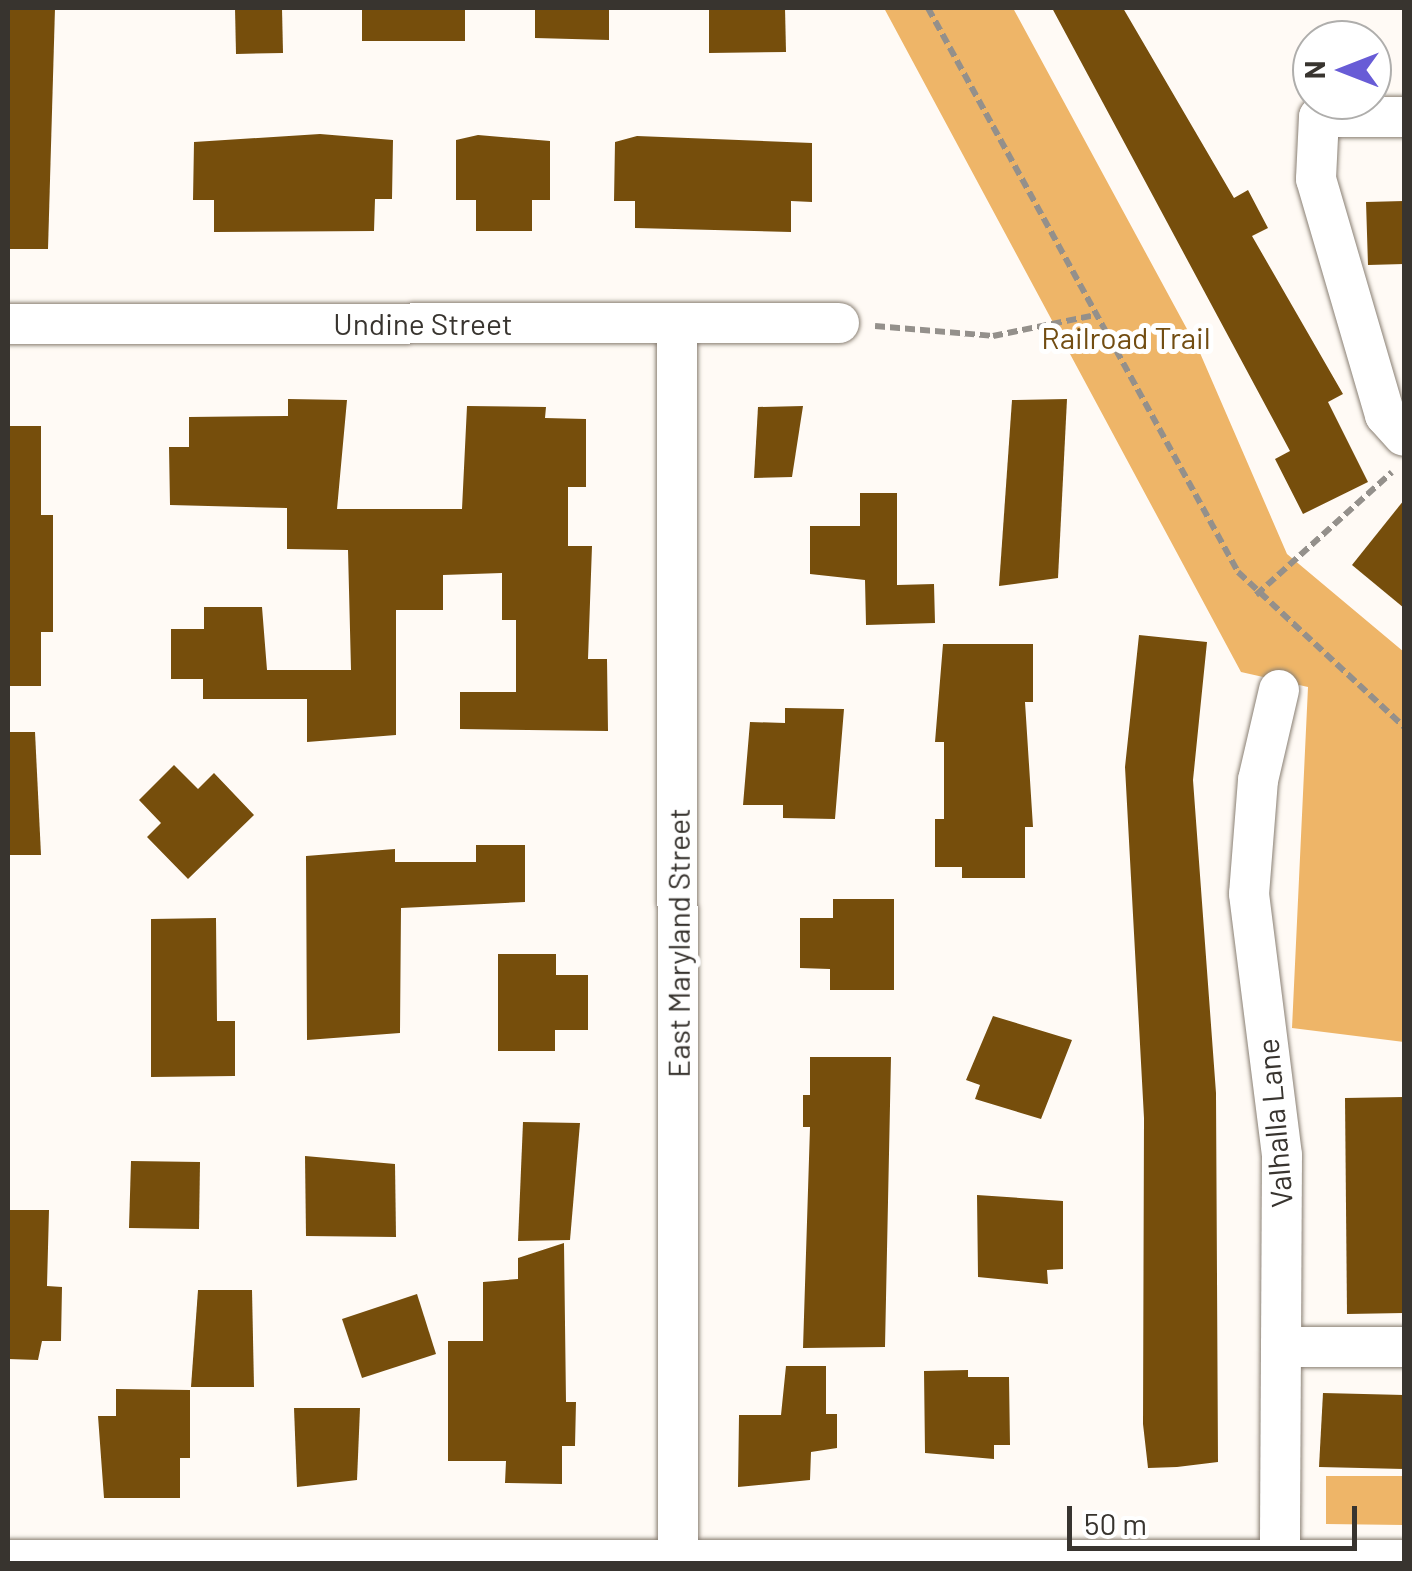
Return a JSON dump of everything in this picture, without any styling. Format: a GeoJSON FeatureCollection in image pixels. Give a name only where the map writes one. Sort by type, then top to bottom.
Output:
{"type":"FeatureCollection","features":[{"type":"Feature","properties":{"kind":"street"},"geometry":{"type":"LineString","coordinates":[[1404,117],[1319,118],[1316,179],[1385,415],[1404,436]]}},
{"type":"Feature","properties":{"kind":"street","name":"Undine Street"},"geometry":{"type":"LineString","coordinates":[[8,324],[838,322]]}},
{"type":"Feature","properties":{"kind":"street","name":"East Maryland Street"},"geometry":{"type":"LineString","coordinates":[[677,323],[678,1562]]}},
{"type":"Feature","properties":{"kind":"street","name":"Valhalla Lane"},"geometry":{"type":"LineString","coordinates":[[1279,690],[1258,780],[1249,894],[1280,1120],[1280,1562]]}},
{"type":"Feature","properties":{"kind":"street"},"geometry":{"type":"LineString","coordinates":[[1282,1346],[1404,1348]]}},
{"type":"Feature","properties":{"kind":"street"},"geometry":{"type":"LineString","coordinates":[[8,1560],[1404,1560]]}},
{"type":"Feature","properties":{"kind":"path"},"geometry":{"type":"LineString","coordinates":[[928,8],[1214,536],[1256,595],[1404,727]]}},
{"type":"Feature","properties":{"kind":"path"},"geometry":{"type":"LineString","coordinates":[[838,322],[993,336],[1095,315]]}},
{"type":"Feature","properties":{"kind":"path"},"geometry":{"type":"LineString","coordinates":[[1256,595],[1404,461]]}},
{"type":"Feature","properties":{"kind":"green space","name":"Railroad Trail"},"geometry":{"type":"Polygon","coordinates":[[[884,8],[1013,8],[1200,353],[1287,554],[1404,652],[1404,1042],[1292,1028],[1308,687],[1241,672],[884,8]]]}},
{"type":"Feature","properties":{"kind":"green space"},"geometry":{"type":"Polygon","coordinates":[[[1326,1476],[1404,1476],[1404,1525],[1326,1524],[1326,1476]]]}},
{"type":"Feature","properties":{"kind":"building"},"geometry":{"type":"Polygon","coordinates":[[[8,8],[55,8],[48,249],[8,249],[8,8]]]}},
{"type":"Feature","properties":{"kind":"building"},"geometry":{"type":"Polygon","coordinates":[[[235,8],[282,8],[283,53],[236,54],[235,8]]]}},
{"type":"Feature","properties":{"kind":"building"},"geometry":{"type":"Polygon","coordinates":[[[362,8],[465,8],[465,41],[362,41],[362,8]]]}},
{"type":"Feature","properties":{"kind":"building"},"geometry":{"type":"Polygon","coordinates":[[[535,8],[609,8],[609,40],[535,38],[535,8]]]}},
{"type":"Feature","properties":{"kind":"building"},"geometry":{"type":"Polygon","coordinates":[[[709,8],[785,8],[786,52],[709,53],[709,8]]]}},
{"type":"Feature","properties":{"kind":"building"},"geometry":{"type":"Polygon","coordinates":[[[1052,8],[1123,8],[1234,198],[1248,190],[1268,228],[1252,236],[1343,394],[1328,402],[1368,482],[1303,514],[1275,459],[1290,451],[1052,8]]]}},
{"type":"Feature","properties":{"kind":"building"},"geometry":{"type":"Polygon","coordinates":[[[320,134],[393,140],[392,199],[375,199],[374,231],[214,232],[214,200],[193,200],[194,142],[320,134]]]}},
{"type":"Feature","properties":{"kind":"building"},"geometry":{"type":"Polygon","coordinates":[[[478,135],[550,141],[550,200],[532,200],[532,231],[476,231],[476,200],[456,200],[456,140],[478,135]]]}},
{"type":"Feature","properties":{"kind":"building"},"geometry":{"type":"Polygon","coordinates":[[[637,136],[812,143],[812,202],[791,201],[791,232],[635,228],[635,201],[614,201],[615,142],[637,136]]]}},
{"type":"Feature","properties":{"kind":"building"},"geometry":{"type":"Polygon","coordinates":[[[1404,201],[1404,264],[1368,265],[1366,202],[1404,201]]]}},
{"type":"Feature","properties":{"kind":"building"},"geometry":{"type":"Polygon","coordinates":[[[288,399],[347,400],[337,509],[462,509],[467,406],[546,407],[545,418],[586,419],[586,487],[568,487],[568,546],[592,546],[588,659],[607,659],[608,731],[460,729],[460,692],[516,692],[516,620],[502,620],[502,573],[443,575],[443,610],[396,610],[396,735],[307,742],[307,699],[203,699],[203,679],[171,679],[171,629],[204,629],[204,607],[262,607],[267,670],[351,670],[348,550],[287,549],[287,508],[170,505],[169,447],[189,447],[189,417],[288,416],[288,399]]]}},
{"type":"Feature","properties":{"kind":"building"},"geometry":{"type":"Polygon","coordinates":[[[1067,399],[1058,578],[999,586],[1012,400],[1067,399]]]}},
{"type":"Feature","properties":{"kind":"building"},"geometry":{"type":"Polygon","coordinates":[[[803,406],[792,477],[754,478],[758,407],[803,406]]]}},
{"type":"Feature","properties":{"kind":"building"},"geometry":{"type":"Polygon","coordinates":[[[8,426],[41,426],[41,515],[53,515],[53,632],[41,632],[41,686],[8,686],[8,426]]]}},
{"type":"Feature","properties":{"kind":"building"},"geometry":{"type":"Polygon","coordinates":[[[860,493],[897,493],[897,585],[934,584],[935,623],[866,625],[865,580],[810,574],[810,526],[860,526],[860,493]]]}},
{"type":"Feature","properties":{"kind":"building"},"geometry":{"type":"Polygon","coordinates":[[[1404,500],[1404,608],[1352,565],[1404,500]]]}},
{"type":"Feature","properties":{"kind":"building"},"geometry":{"type":"Polygon","coordinates":[[[1139,635],[1207,642],[1193,780],[1216,1093],[1218,1462],[1148,1468],[1143,1424],[1144,1118],[1125,767],[1139,635]]]}},
{"type":"Feature","properties":{"kind":"building"},"geometry":{"type":"Polygon","coordinates":[[[943,644],[1033,644],[1033,702],[1025,702],[1033,827],[1025,827],[1025,878],[962,878],[962,867],[935,867],[935,819],[944,819],[944,742],[935,742],[943,644]]]}},
{"type":"Feature","properties":{"kind":"building"},"geometry":{"type":"Polygon","coordinates":[[[785,708],[844,709],[835,819],[783,818],[783,805],[743,805],[750,722],[785,723],[785,708]]]}},
{"type":"Feature","properties":{"kind":"building"},"geometry":{"type":"Polygon","coordinates":[[[8,732],[35,732],[41,855],[8,855],[8,732]]]}},
{"type":"Feature","properties":{"kind":"building"},"geometry":{"type":"Polygon","coordinates":[[[174,765],[198,789],[214,773],[254,815],[188,879],[147,837],[161,823],[139,800],[174,765]]]}},
{"type":"Feature","properties":{"kind":"building"},"geometry":{"type":"Polygon","coordinates":[[[476,845],[525,845],[525,902],[401,908],[400,1033],[307,1040],[306,856],[395,849],[395,862],[476,862],[476,845]]]}},
{"type":"Feature","properties":{"kind":"building"},"geometry":{"type":"Polygon","coordinates":[[[833,899],[894,899],[894,990],[830,990],[830,969],[800,968],[800,918],[833,918],[833,899]]]}},
{"type":"Feature","properties":{"kind":"building"},"geometry":{"type":"Polygon","coordinates":[[[216,918],[217,1021],[235,1021],[235,1076],[151,1077],[151,919],[216,918]]]}},
{"type":"Feature","properties":{"kind":"building"},"geometry":{"type":"Polygon","coordinates":[[[498,954],[556,954],[556,975],[588,975],[588,1030],[555,1030],[555,1051],[498,1051],[498,954]]]}},
{"type":"Feature","properties":{"kind":"building"},"geometry":{"type":"Polygon","coordinates":[[[993,1016],[1072,1040],[1041,1119],[975,1099],[980,1085],[966,1080],[993,1016]]]}},
{"type":"Feature","properties":{"kind":"building"},"geometry":{"type":"Polygon","coordinates":[[[810,1057],[891,1057],[885,1347],[803,1348],[810,1127],[803,1127],[803,1095],[810,1095],[810,1057]]]}},
{"type":"Feature","properties":{"kind":"building"},"geometry":{"type":"Polygon","coordinates":[[[1404,1097],[1404,1313],[1347,1314],[1345,1098],[1404,1097]]]}},
{"type":"Feature","properties":{"kind":"building"},"geometry":{"type":"Polygon","coordinates":[[[523,1122],[580,1123],[570,1240],[518,1241],[523,1122]]]}},
{"type":"Feature","properties":{"kind":"building"},"geometry":{"type":"Polygon","coordinates":[[[305,1156],[395,1164],[396,1237],[306,1236],[305,1156]]]}},
{"type":"Feature","properties":{"kind":"building"},"geometry":{"type":"Polygon","coordinates":[[[131,1161],[200,1162],[199,1229],[129,1228],[131,1161]]]}},
{"type":"Feature","properties":{"kind":"building"},"geometry":{"type":"Polygon","coordinates":[[[977,1195],[1063,1201],[1063,1269],[1047,1270],[1048,1284],[978,1277],[977,1195]]]}},
{"type":"Feature","properties":{"kind":"building"},"geometry":{"type":"Polygon","coordinates":[[[8,1210],[49,1210],[47,1286],[62,1287],[61,1341],[42,1341],[38,1360],[8,1359],[8,1210]]]}},
{"type":"Feature","properties":{"kind":"building"},"geometry":{"type":"Polygon","coordinates":[[[564,1243],[566,1402],[576,1402],[575,1446],[562,1446],[562,1484],[505,1483],[506,1461],[448,1461],[448,1341],[483,1341],[483,1282],[518,1279],[518,1258],[564,1243]]]}},
{"type":"Feature","properties":{"kind":"building"},"geometry":{"type":"Polygon","coordinates":[[[198,1290],[252,1290],[254,1387],[191,1387],[198,1290]]]}},
{"type":"Feature","properties":{"kind":"building"},"geometry":{"type":"Polygon","coordinates":[[[417,1294],[436,1354],[362,1378],[342,1319],[417,1294]]]}},
{"type":"Feature","properties":{"kind":"building"},"geometry":{"type":"Polygon","coordinates":[[[786,1366],[826,1366],[826,1414],[837,1414],[837,1448],[811,1452],[810,1480],[738,1487],[739,1415],[781,1415],[786,1366]]]}},
{"type":"Feature","properties":{"kind":"building"},"geometry":{"type":"Polygon","coordinates":[[[968,1370],[968,1377],[1009,1377],[1010,1445],[994,1445],[994,1459],[925,1453],[924,1371],[968,1370]]]}},
{"type":"Feature","properties":{"kind":"building"},"geometry":{"type":"Polygon","coordinates":[[[116,1389],[190,1390],[190,1458],[180,1458],[180,1498],[104,1498],[98,1416],[116,1416],[116,1389]]]}},
{"type":"Feature","properties":{"kind":"building"},"geometry":{"type":"Polygon","coordinates":[[[1323,1393],[1404,1395],[1404,1469],[1319,1467],[1323,1393]]]}},
{"type":"Feature","properties":{"kind":"building"},"geometry":{"type":"Polygon","coordinates":[[[294,1408],[360,1408],[357,1480],[297,1487],[294,1408]]]}}]}
